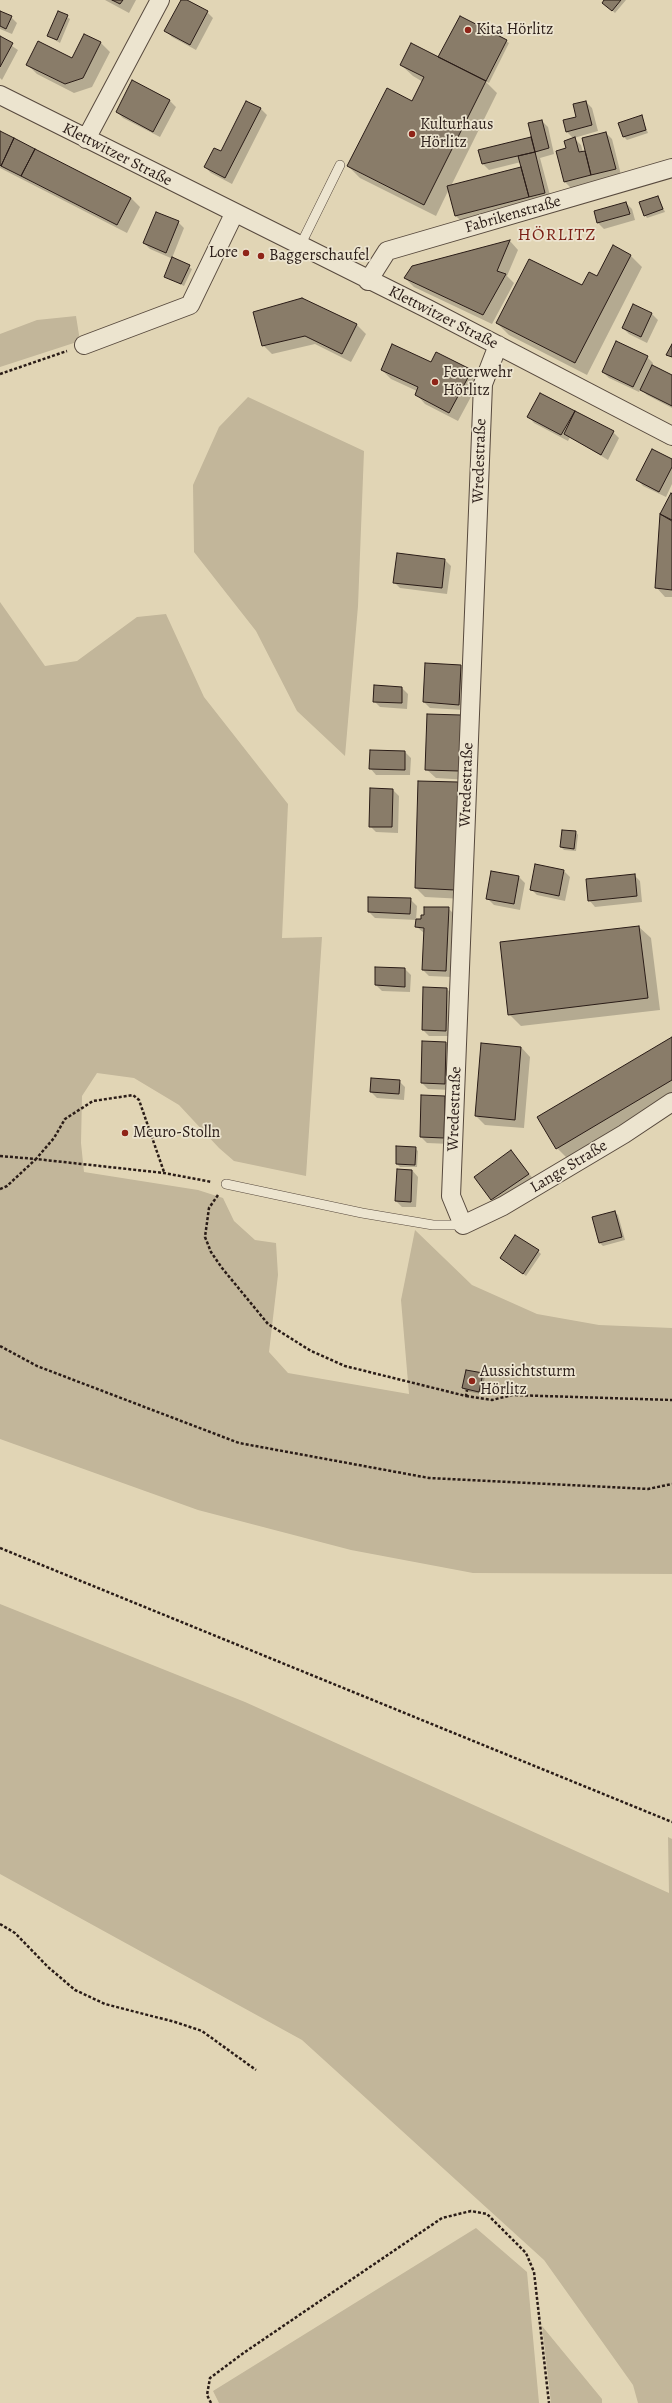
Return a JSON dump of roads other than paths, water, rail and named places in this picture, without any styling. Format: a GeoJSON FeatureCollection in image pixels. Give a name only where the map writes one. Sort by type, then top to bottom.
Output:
{"type":"FeatureCollection","features":[{"type":"Feature","properties":{"kind":"street"},"geometry":{"type":"LineString","coordinates":[[86,139],[160,0]]}},
{"type":"Feature","properties":{"kind":"street","name":"Klettwitzer Straße"},"geometry":{"type":"LineString","coordinates":[[0,96],[498,345],[672,436]]}},
{"type":"Feature","properties":{"kind":"street","name":"Fabrikenstraße"},"geometry":{"type":"LineString","coordinates":[[368,281],[387,251],[672,168]]}},
{"type":"Feature","properties":{"kind":"street"},"geometry":{"type":"LineString","coordinates":[[84,345],[190,305],[234,214]]}},
{"type":"Feature","properties":{"kind":"street","name":"Wredestraße"},"geometry":{"type":"LineString","coordinates":[[463,1225],[451,1196],[483,384],[498,345]]}},
{"type":"Feature","properties":{"kind":"street","name":"Lange Straße"},"geometry":{"type":"LineString","coordinates":[[463,1225],[503,1206],[624,1134],[672,1102]]}},
{"type":"Feature","properties":{"kind":"lane"},"geometry":{"type":"LineString","coordinates":[[300,246],[340,165]]}},
{"type":"Feature","properties":{"kind":"lane"},"geometry":{"type":"LineString","coordinates":[[226,1184],[370,1215],[433,1226],[463,1225]]}},
{"type":"Feature","properties":{"kind":"place","name":"Kita Hörlitz"},"geometry":{"type":"Point","coordinates":[468,30]}},
{"type":"Feature","properties":{"kind":"place","name":"Kulturhaus Hörlitz"},"geometry":{"type":"Point","coordinates":[412,134]}},
{"type":"Feature","properties":{"kind":"place","name":"Lore"},"geometry":{"type":"Point","coordinates":[246,253]}},
{"type":"Feature","properties":{"kind":"place","name":"Baggerschaufel"},"geometry":{"type":"Point","coordinates":[261,256]}},
{"type":"Feature","properties":{"kind":"place","name":"Feuerwehr Hörlitz"},"geometry":{"type":"Point","coordinates":[435,382]}},
{"type":"Feature","properties":{"kind":"place","name":"Meuro-Stolln"},"geometry":{"type":"Point","coordinates":[125,1133]}},
{"type":"Feature","properties":{"kind":"place","name":"Aussichtsturm Hörlitz"},"geometry":{"type":"Point","coordinates":[472,1381]}},
{"type":"Feature","properties":{"kind":"district","name":"HÖRLITZ"},"geometry":{"type":"Point","coordinates":[557,236]}}]}
